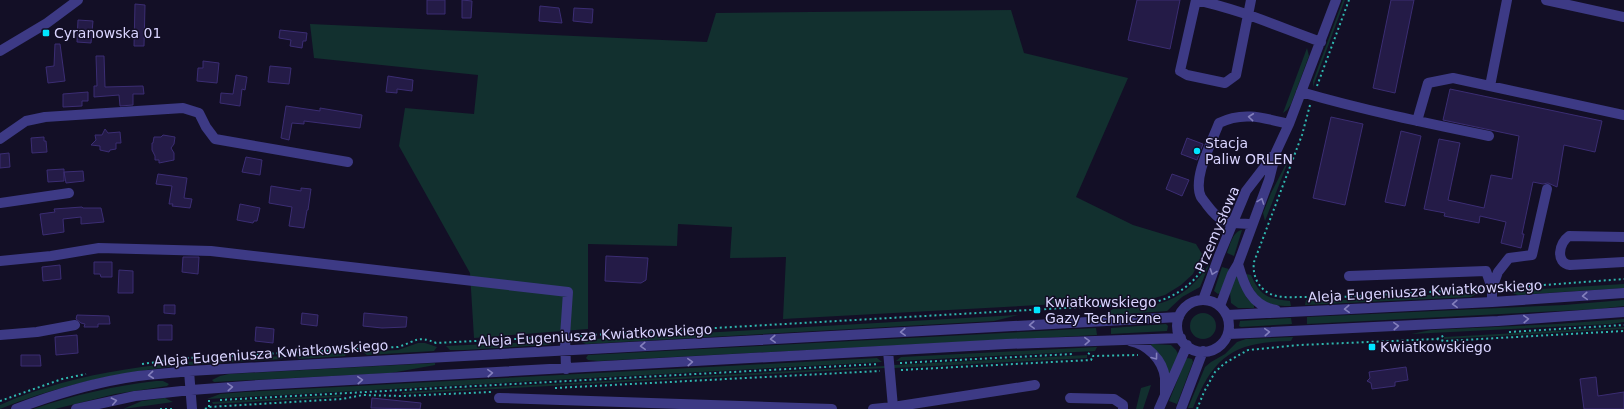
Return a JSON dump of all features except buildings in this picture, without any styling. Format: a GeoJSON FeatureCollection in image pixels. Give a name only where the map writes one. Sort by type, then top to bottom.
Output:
{"type":"FeatureCollection","features":[{"type":"Feature","properties":{"kind":"street"},"geometry":{"type":"LineString","coordinates":[[0,51],[46,23],[78,0]]}},
{"type":"Feature","properties":{"kind":"street"},"geometry":{"type":"LineString","coordinates":[[1251,0],[1248,14],[1236,75],[1225,83],[1187,75],[1180,71],[1196,0],[1221,3],[1248,14],[1321,42]]}},
{"type":"Feature","properties":{"kind":"street","name":"Przemysłowa"},"geometry":{"type":"LineString","coordinates":[[1220,306],[1232,274],[1238,264],[1269,180],[1276,152],[1289,124],[1336,0]]}},
{"type":"Feature","properties":{"kind":"street"},"geometry":{"type":"LineString","coordinates":[[1490,86],[1507,0]]}},
{"type":"Feature","properties":{"kind":"street"},"geometry":{"type":"LineString","coordinates":[[1546,0],[1624,17]]}},
{"type":"Feature","properties":{"kind":"street"},"geometry":{"type":"LineString","coordinates":[[1417,121],[1428,82],[1453,78],[1624,114]]}},
{"type":"Feature","properties":{"kind":"street"},"geometry":{"type":"LineString","coordinates":[[1301,92],[1417,121],[1489,136]]}},
{"type":"Feature","properties":{"kind":"street"},"geometry":{"type":"LineString","coordinates":[[0,139],[26,121],[45,116],[183,108],[199,113],[206,127],[215,139],[348,162]]}},
{"type":"Feature","properties":{"kind":"street"},"geometry":{"type":"LineString","coordinates":[[1252,224],[1232,223],[1220,220],[1201,197],[1199,184],[1200,173],[1219,123],[1229,118],[1240,116],[1264,118],[1289,124]]}},
{"type":"Feature","properties":{"kind":"street","name":"Przemysłowa"},"geometry":{"type":"LineString","coordinates":[[1203,300],[1232,223],[1246,191],[1276,152]]}},
{"type":"Feature","properties":{"kind":"street"},"geometry":{"type":"LineString","coordinates":[[1488,289],[1508,258],[1532,254],[1547,189]]}},
{"type":"Feature","properties":{"kind":"street"},"geometry":{"type":"LineString","coordinates":[[0,203],[69,193]]}},
{"type":"Feature","properties":{"kind":"street"},"geometry":{"type":"LineString","coordinates":[[1624,237],[1569,236],[1563,243],[1560,256],[1566,265],[1624,262]]}},
{"type":"Feature","properties":{"kind":"street"},"geometry":{"type":"LineString","coordinates":[[0,261],[51,256],[99,248],[212,250],[568,292],[565,336],[566,369]]}},
{"type":"Feature","properties":{"kind":"street"},"geometry":{"type":"LineString","coordinates":[[1238,264],[1246,289],[1253,298],[1261,305],[1287,312]]}},
{"type":"Feature","properties":{"kind":"street"},"geometry":{"type":"LineString","coordinates":[[1348,276],[1486,271],[1488,289],[1492,302]]}},
{"type":"Feature","properties":{"kind":"street","name":"Aleja Eugeniusza Kwiatkowskiego"},"geometry":{"type":"LineString","coordinates":[[1227,315],[1492,302],[1624,293]]}},
{"type":"Feature","properties":{"kind":"street"},"geometry":{"type":"LineString","coordinates":[[1203,300],[1214,302],[1220,306],[1227,315],[1229,328],[1228,334],[1224,341],[1218,347],[1211,350],[1203,352],[1194,350],[1184,342],[1178,324],[1179,316],[1188,305],[1203,300]]}},
{"type":"Feature","properties":{"kind":"street"},"geometry":{"type":"LineString","coordinates":[[1228,334],[1498,321],[1624,312]]}},
{"type":"Feature","properties":{"kind":"street","name":"Aleja Eugeniusza Kwiatkowskiego"},"geometry":{"type":"LineString","coordinates":[[16,409],[82,388],[137,376],[189,371],[1179,316]]}},
{"type":"Feature","properties":{"kind":"street"},"geometry":{"type":"LineString","coordinates":[[0,335],[37,332],[75,325]]}},
{"type":"Feature","properties":{"kind":"street"},"geometry":{"type":"LineString","coordinates":[[76,409],[135,396],[191,390],[888,351],[1122,340],[1184,342]]}},
{"type":"Feature","properties":{"kind":"street"},"geometry":{"type":"LineString","coordinates":[[1122,340],[1137,342],[1147,348],[1156,357],[1165,378],[1165,394]]}},
{"type":"Feature","properties":{"kind":"street"},"geometry":{"type":"LineString","coordinates":[[1159,409],[1165,394],[1174,379],[1184,342]]}},
{"type":"Feature","properties":{"kind":"street"},"geometry":{"type":"LineString","coordinates":[[888,351],[893,407]]}},
{"type":"Feature","properties":{"kind":"street"},"geometry":{"type":"LineString","coordinates":[[1181,409],[1203,352]]}},
{"type":"Feature","properties":{"kind":"street"},"geometry":{"type":"LineString","coordinates":[[189,371],[192,409]]}},
{"type":"Feature","properties":{"kind":"street"},"geometry":{"type":"LineString","coordinates":[[873,409],[1035,385]]}},
{"type":"Feature","properties":{"kind":"street"},"geometry":{"type":"LineString","coordinates":[[499,398],[616,406],[832,409]]}},
{"type":"Feature","properties":{"kind":"street"},"geometry":{"type":"LineString","coordinates":[[1070,398],[1114,399],[1123,406],[1123,409]]}},
{"type":"Feature","properties":{"kind":"path"},"geometry":{"type":"LineString","coordinates":[[1311,102],[1304,129],[1267,224],[1253,268],[1257,281],[1261,287],[1273,295],[1281,297],[1305,296],[1323,298],[1488,289]]}},
{"type":"Feature","properties":{"kind":"path"},"geometry":{"type":"LineString","coordinates":[[1238,264],[1253,268]]}},
{"type":"Feature","properties":{"kind":"path"},"geometry":{"type":"LineString","coordinates":[[137,365],[187,358],[398,346],[417,339],[424,339],[436,343],[1152,303],[1165,300],[1178,293],[1192,281],[1204,266]]}},
{"type":"Feature","properties":{"kind":"path"},"geometry":{"type":"LineString","coordinates":[[1504,288],[1624,279]]}},
{"type":"Feature","properties":{"kind":"path"},"geometry":{"type":"LineString","coordinates":[[1504,332],[1624,325]]}},
{"type":"Feature","properties":{"kind":"path"},"geometry":{"type":"LineString","coordinates":[[1197,409],[1215,372],[1248,350],[1300,345],[1437,339],[1452,341],[1624,331]]}},
{"type":"Feature","properties":{"kind":"path"},"geometry":{"type":"LineString","coordinates":[[1437,339],[1444,335],[1452,335]]}},
{"type":"Feature","properties":{"kind":"path"},"geometry":{"type":"LineString","coordinates":[[1082,353],[1090,353],[1093,356],[1139,355]]}},
{"type":"Feature","properties":{"kind":"path"},"geometry":{"type":"LineString","coordinates":[[894,363],[1074,354]]}},
{"type":"Feature","properties":{"kind":"path"},"geometry":{"type":"LineString","coordinates":[[894,370],[1091,360],[1093,356]]}},
{"type":"Feature","properties":{"kind":"path"},"geometry":{"type":"LineString","coordinates":[[206,409],[209,407],[209,400],[883,364]]}},
{"type":"Feature","properties":{"kind":"path"},"geometry":{"type":"LineString","coordinates":[[0,401],[62,379],[92,373]]}},
{"type":"Feature","properties":{"kind":"path"},"geometry":{"type":"LineString","coordinates":[[160,409],[173,409]]}},
{"type":"Feature","properties":{"kind":"green space"},"geometry":{"type":"Polygon","coordinates":[[[1343,0],[1345,0],[1313,87],[1313,81],[1343,0]]]}},
{"type":"Feature","properties":{"kind":"green space"},"geometry":{"type":"Polygon","coordinates":[[[1011,10],[1024,53],[1128,78],[1076,197],[1133,225],[1196,244],[1202,254],[1193,274],[1181,285],[1165,295],[1151,299],[783,319],[786,257],[730,258],[732,227],[678,224],[677,246],[588,244],[588,329],[474,338],[470,273],[399,146],[405,108],[474,114],[478,75],[314,58],[310,24],[707,42],[716,13],[1011,10]]]}},
{"type":"Feature","properties":{"kind":"green space"},"geometry":{"type":"Polygon","coordinates":[[[1307,48],[1309,56],[1291,104],[1283,113],[1307,48]]]}},
{"type":"Feature","properties":{"kind":"green space"},"geometry":{"type":"Polygon","coordinates":[[[1287,162],[1265,221],[1263,213],[1271,193],[1287,162]]]}},
{"type":"Feature","properties":{"kind":"green space"},"geometry":{"type":"Polygon","coordinates":[[[1242,230],[1234,256],[1227,253],[1234,236],[1242,230]]]}},
{"type":"Feature","properties":{"kind":"green space"},"geometry":{"type":"Polygon","coordinates":[[[1210,263],[1200,287],[1182,297],[1167,311],[1110,315],[1110,311],[1113,309],[1144,307],[1169,300],[1180,295],[1190,287],[1210,263]]]}},
{"type":"Feature","properties":{"kind":"green space"},"geometry":{"type":"Polygon","coordinates":[[[1222,267],[1229,269],[1220,293],[1218,294],[1214,291],[1222,267]]]}},
{"type":"Feature","properties":{"kind":"green space"},"geometry":{"type":"Polygon","coordinates":[[[1246,274],[1251,275],[1261,292],[1276,299],[1290,301],[1291,306],[1273,305],[1262,299],[1257,295],[1246,274]]]}},
{"type":"Feature","properties":{"kind":"green space"},"geometry":{"type":"Polygon","coordinates":[[[1235,276],[1237,276],[1246,297],[1254,305],[1254,308],[1238,308],[1231,303],[1230,292],[1235,276]]]}},
{"type":"Feature","properties":{"kind":"green space"},"geometry":{"type":"Polygon","coordinates":[[[1624,284],[1624,288],[1518,295],[1507,291],[1624,284]]]}},
{"type":"Feature","properties":{"kind":"green space"},"geometry":{"type":"Polygon","coordinates":[[[1480,292],[1471,297],[1305,305],[1306,300],[1323,301],[1480,292]]]}},
{"type":"Feature","properties":{"kind":"green space"},"geometry":{"type":"Polygon","coordinates":[[[1624,300],[1624,306],[1598,309],[1307,324],[1307,317],[1564,305],[1624,300]]]}},
{"type":"Feature","properties":{"kind":"green space"},"geometry":{"type":"Polygon","coordinates":[[[1203,313],[1212,317],[1216,326],[1212,335],[1203,339],[1194,335],[1190,326],[1194,317],[1203,313]]]}},
{"type":"Feature","properties":{"kind":"green space"},"geometry":{"type":"Polygon","coordinates":[[[1018,315],[994,321],[586,344],[577,340],[1018,315]]]}},
{"type":"Feature","properties":{"kind":"green space"},"geometry":{"type":"Polygon","coordinates":[[[1291,318],[1292,324],[1239,326],[1240,321],[1291,318]]]}},
{"type":"Feature","properties":{"kind":"green space"},"geometry":{"type":"Polygon","coordinates":[[[1624,319],[1624,322],[1611,324],[1411,334],[1431,330],[1624,319]]]}},
{"type":"Feature","properties":{"kind":"green space"},"geometry":{"type":"Polygon","coordinates":[[[1166,324],[1168,326],[1167,331],[1111,334],[1111,328],[1166,324]]]}},
{"type":"Feature","properties":{"kind":"green space"},"geometry":{"type":"Polygon","coordinates":[[[1624,327],[1624,329],[1444,339],[1444,337],[1624,327]]]}},
{"type":"Feature","properties":{"kind":"green space"},"geometry":{"type":"Polygon","coordinates":[[[1096,328],[1097,335],[598,361],[588,360],[586,358],[588,355],[1096,328]]]}},
{"type":"Feature","properties":{"kind":"green space"},"geometry":{"type":"Polygon","coordinates":[[[1293,337],[1291,341],[1255,344],[1228,355],[1209,375],[1193,408],[1188,408],[1205,367],[1225,354],[1237,342],[1246,339],[1293,337]]]}},
{"type":"Feature","properties":{"kind":"green space"},"geometry":{"type":"Polygon","coordinates":[[[554,341],[547,345],[464,350],[450,350],[446,346],[554,341]]]}},
{"type":"Feature","properties":{"kind":"green space"},"geometry":{"type":"Polygon","coordinates":[[[418,343],[425,343],[437,347],[434,351],[367,355],[363,352],[398,350],[418,343]]]}},
{"type":"Feature","properties":{"kind":"green space"},"geometry":{"type":"Polygon","coordinates":[[[1151,345],[1171,345],[1176,350],[1178,354],[1170,376],[1151,345]]]}},
{"type":"Feature","properties":{"kind":"green space"},"geometry":{"type":"Polygon","coordinates":[[[1097,347],[1095,351],[896,361],[901,357],[1097,347]]]}},
{"type":"Feature","properties":{"kind":"green space"},"geometry":{"type":"Polygon","coordinates":[[[348,352],[345,356],[299,359],[296,355],[348,352]]]}},
{"type":"Feature","properties":{"kind":"green space"},"geometry":{"type":"Polygon","coordinates":[[[1087,355],[1087,358],[894,368],[894,365],[1087,355]]]}},
{"type":"Feature","properties":{"kind":"green space"},"geometry":{"type":"Polygon","coordinates":[[[285,356],[281,359],[185,365],[114,375],[56,389],[0,409],[0,405],[34,392],[69,381],[104,373],[176,363],[285,356]]]}},
{"type":"Feature","properties":{"kind":"green space"},"geometry":{"type":"Polygon","coordinates":[[[877,358],[882,362],[207,399],[220,394],[245,392],[877,358]]]}},
{"type":"Feature","properties":{"kind":"green space"},"geometry":{"type":"Polygon","coordinates":[[[1186,359],[1192,359],[1193,362],[1177,404],[1169,401],[1186,359]]]}},
{"type":"Feature","properties":{"kind":"green space"},"geometry":{"type":"Polygon","coordinates":[[[435,363],[435,365],[391,373],[214,382],[212,380],[229,374],[435,363]]]}},
{"type":"Feature","properties":{"kind":"green space"},"geometry":{"type":"Polygon","coordinates":[[[885,366],[885,368],[402,394],[402,392],[885,366]]]}},
{"type":"Feature","properties":{"kind":"green space"},"geometry":{"type":"Polygon","coordinates":[[[156,381],[163,381],[169,384],[167,386],[115,394],[55,409],[33,409],[63,399],[156,381]]]}},
{"type":"Feature","properties":{"kind":"green space"},"geometry":{"type":"Polygon","coordinates":[[[1151,385],[1143,409],[1136,409],[1141,388],[1151,385]]]}},
{"type":"Feature","properties":{"kind":"green space"},"geometry":{"type":"Polygon","coordinates":[[[341,395],[341,397],[213,404],[212,402],[341,395]]]}},
{"type":"Feature","properties":{"kind":"green space"},"geometry":{"type":"Polygon","coordinates":[[[165,398],[173,402],[123,409],[142,401],[165,398]]]}},
{"type":"Feature","properties":{"kind":"place","name":"Cyranowska 01"},"geometry":{"type":"Point","coordinates":[46,33]}},
{"type":"Feature","properties":{"kind":"place","name":"Stacja Paliw ORLEN"},"geometry":{"type":"Point","coordinates":[1197,151]}},
{"type":"Feature","properties":{"kind":"place","name":"Kwiatkowskiego Gazy Techniczne"},"geometry":{"type":"Point","coordinates":[1037,310]}},
{"type":"Feature","properties":{"kind":"place","name":"Kwiatkowskiego"},"geometry":{"type":"Point","coordinates":[1372,347]}}]}
